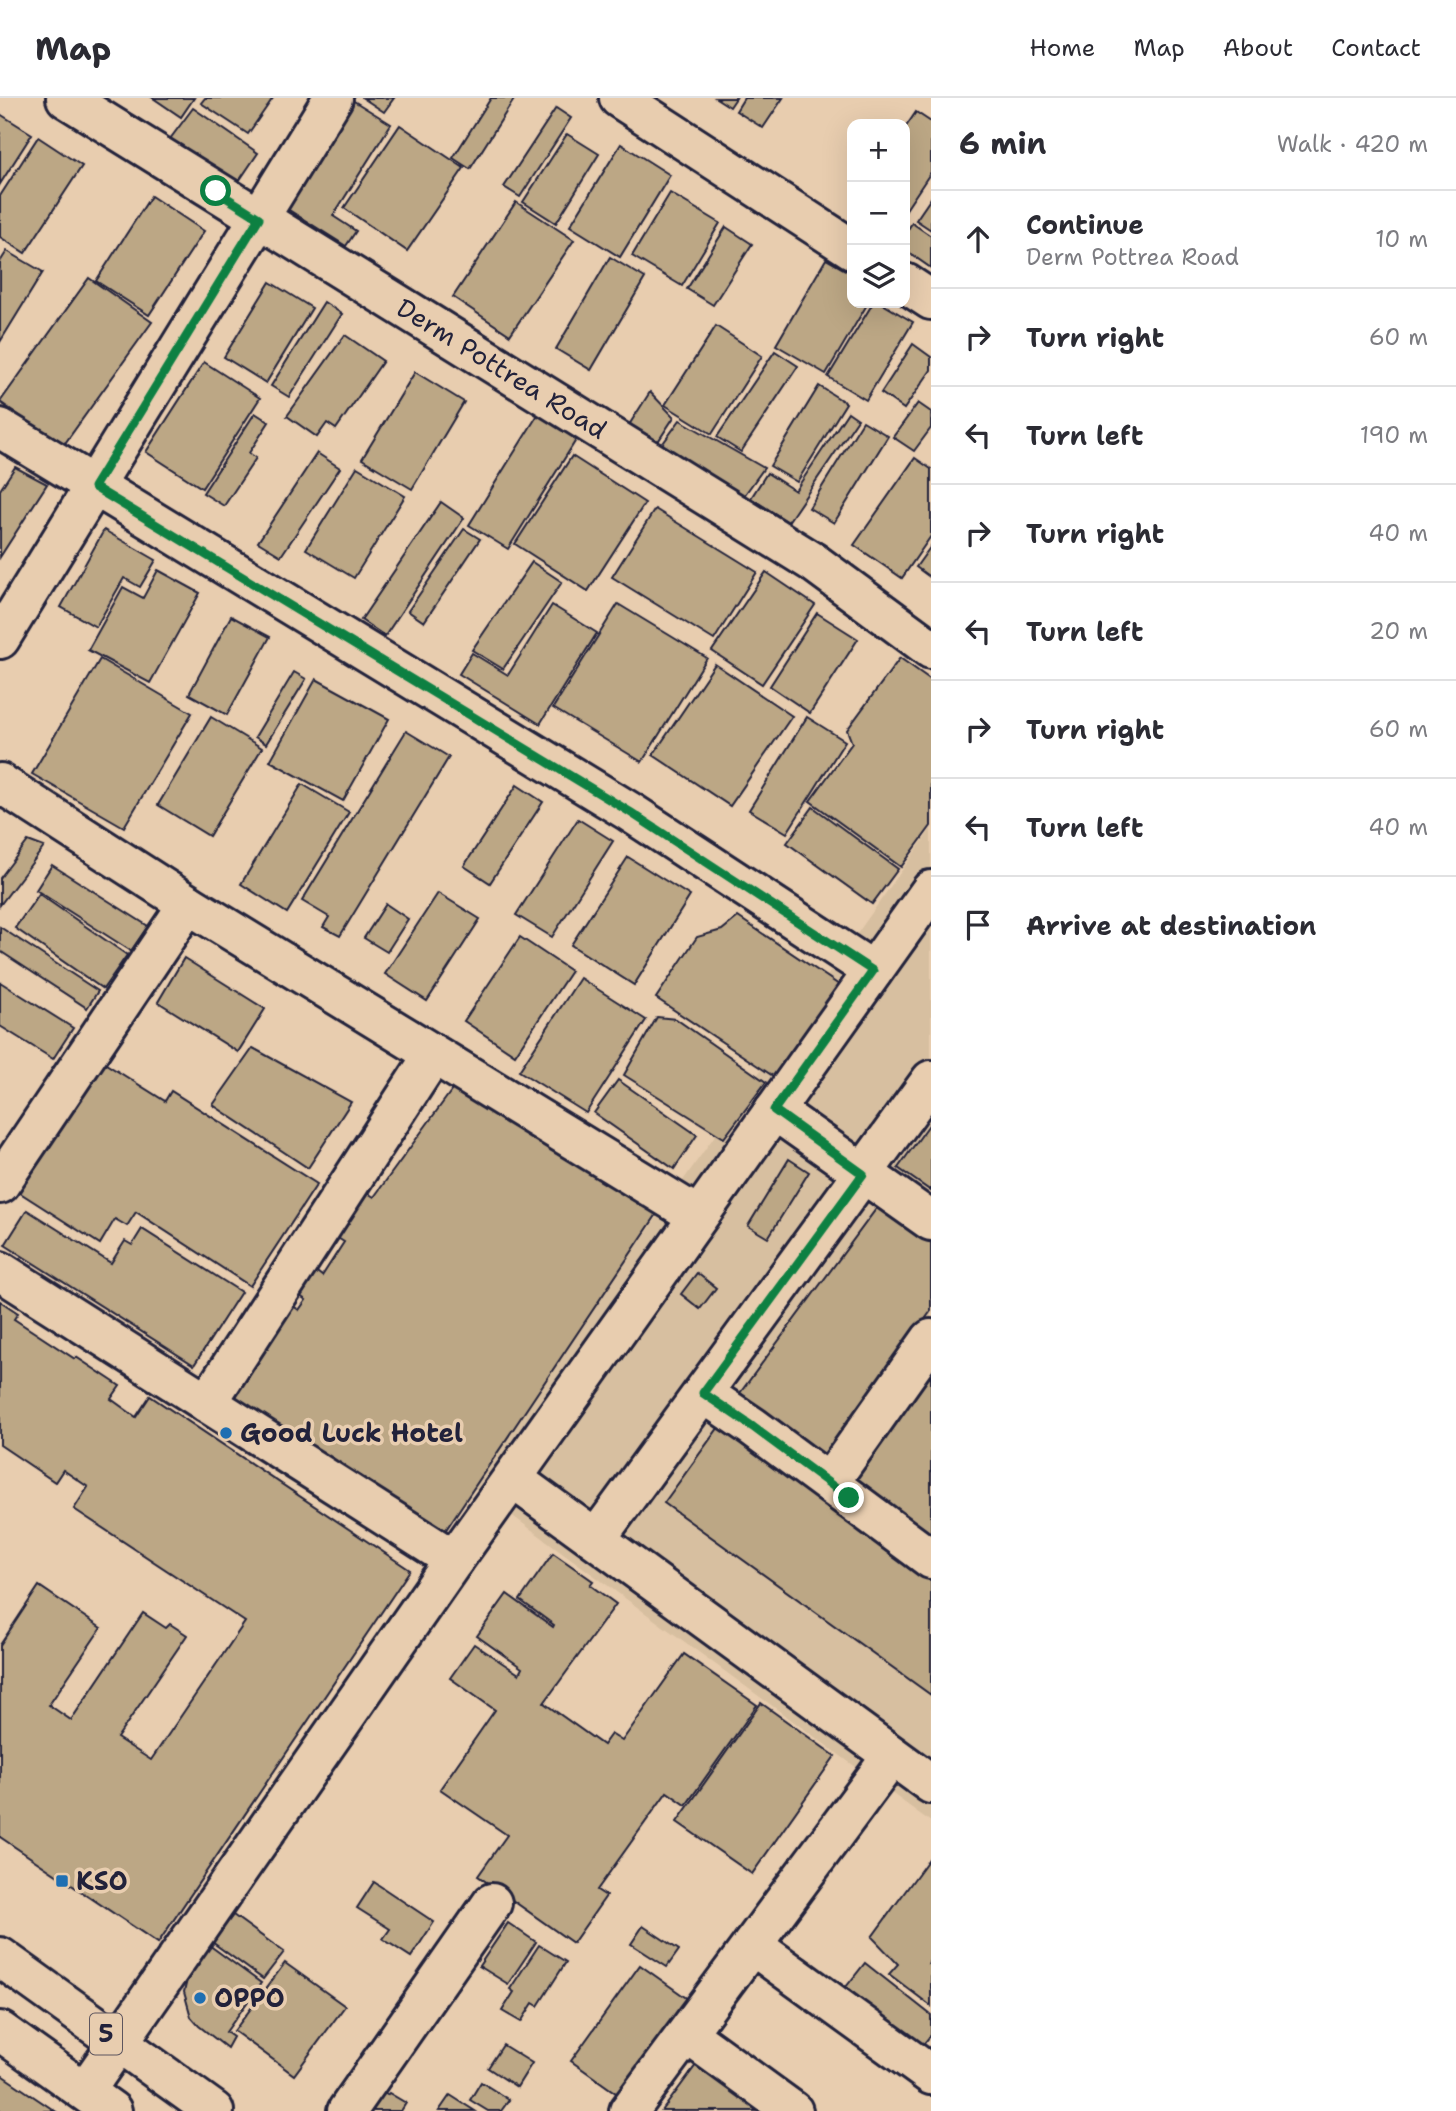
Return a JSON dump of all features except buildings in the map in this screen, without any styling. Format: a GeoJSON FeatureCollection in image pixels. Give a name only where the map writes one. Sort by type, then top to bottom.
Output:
{"type":"FeatureCollection","features":[{"type":"Feature","properties":{"kind":"main road","name":"Derm Pottrea Road"},"geometry":{"type":"LineString","coordinates":[[66,98],[813,562],[931,649]]}},
{"type":"Feature","properties":{"kind":"main road"},"geometry":{"type":"LineString","coordinates":[[0,639],[333,98]]}},
{"type":"Feature","properties":{"kind":"main road"},"geometry":{"type":"LineString","coordinates":[[620,98],[847,246]]}},
{"type":"Feature","properties":{"kind":"main road"},"geometry":{"type":"LineString","coordinates":[[910,286],[931,300]]}},
{"type":"Feature","properties":{"kind":"main road"},"geometry":{"type":"LineString","coordinates":[[0,428],[630,812],[873,971]]}},
{"type":"Feature","properties":{"kind":"main road"},"geometry":{"type":"LineString","coordinates":[[0,783],[188,905],[698,1216]]}},
{"type":"Feature","properties":{"kind":"main road"},"geometry":{"type":"LineString","coordinates":[[98,2101],[119,2043],[454,1560],[931,890]]}},
{"type":"Feature","properties":{"kind":"main road"},"geometry":{"type":"LineString","coordinates":[[0,1184],[188,905]]}},
{"type":"Feature","properties":{"kind":"main road"},"geometry":{"type":"LineString","coordinates":[[206,1403],[433,1055]]}},
{"type":"Feature","properties":{"kind":"main road"},"geometry":{"type":"LineString","coordinates":[[596,1539],[931,1080]]}},
{"type":"Feature","properties":{"kind":"main road"},"geometry":{"type":"LineString","coordinates":[[774,1110],[931,1221]]}},
{"type":"Feature","properties":{"kind":"main road"},"geometry":{"type":"LineString","coordinates":[[0,1271],[454,1560]]}},
{"type":"Feature","properties":{"kind":"main road"},"geometry":{"type":"LineString","coordinates":[[829,1483],[931,1339]]}},
{"type":"Feature","properties":{"kind":"main road"},"geometry":{"type":"LineString","coordinates":[[703,1393],[931,1559]]}},
{"type":"Feature","properties":{"kind":"main road"},"geometry":{"type":"LineString","coordinates":[[513,1479],[931,1784]]}},
{"type":"Feature","properties":{"kind":"main road"},"geometry":{"type":"LineString","coordinates":[[629,2111],[892,1756]]}},
{"type":"Feature","properties":{"kind":"main road"},"geometry":{"type":"LineString","coordinates":[[347,2111],[492,1903]]}},
{"type":"Feature","properties":{"kind":"main road"},"geometry":{"type":"LineString","coordinates":[[752,1945],[931,2075]]}},
{"type":"Feature","properties":{"kind":"main road","name":"5"},"geometry":{"type":"LineString","coordinates":[[0,1956],[214,2111]]}},
{"type":"Feature","properties":{"kind":"main road","name":"5"},"geometry":{"type":"LineString","coordinates":[[0,2031],[98,2101]]}},
{"type":"Feature","properties":{"kind":"main road"},"geometry":{"type":"LineString","coordinates":[[687,2034],[793,2111]]}},
{"type":"Feature","properties":{"kind":"shaded area"},"geometry":{"type":"Polygon","coordinates":[[[931,829],[931,1822],[469,1484],[931,829]]]}},
{"type":"Feature","properties":{"kind":"place","name":"Good Luck Hotel"},"geometry":{"type":"Point","coordinates":[226,1433]}},
{"type":"Feature","properties":{"kind":"place","name":"KSO"},"geometry":{"type":"Point","coordinates":[62,1881]}},
{"type":"Feature","properties":{"kind":"place","name":"OPPO"},"geometry":{"type":"Point","coordinates":[200,1998]}},
{"type":"Feature","properties":{"kind":"route"},"geometry":{"type":"LineString","coordinates":[[216,191],[259,218],[94,487],[630,812],[873,971],[774,1110],[863,1174],[703,1393],[849,1498]]}}]}
